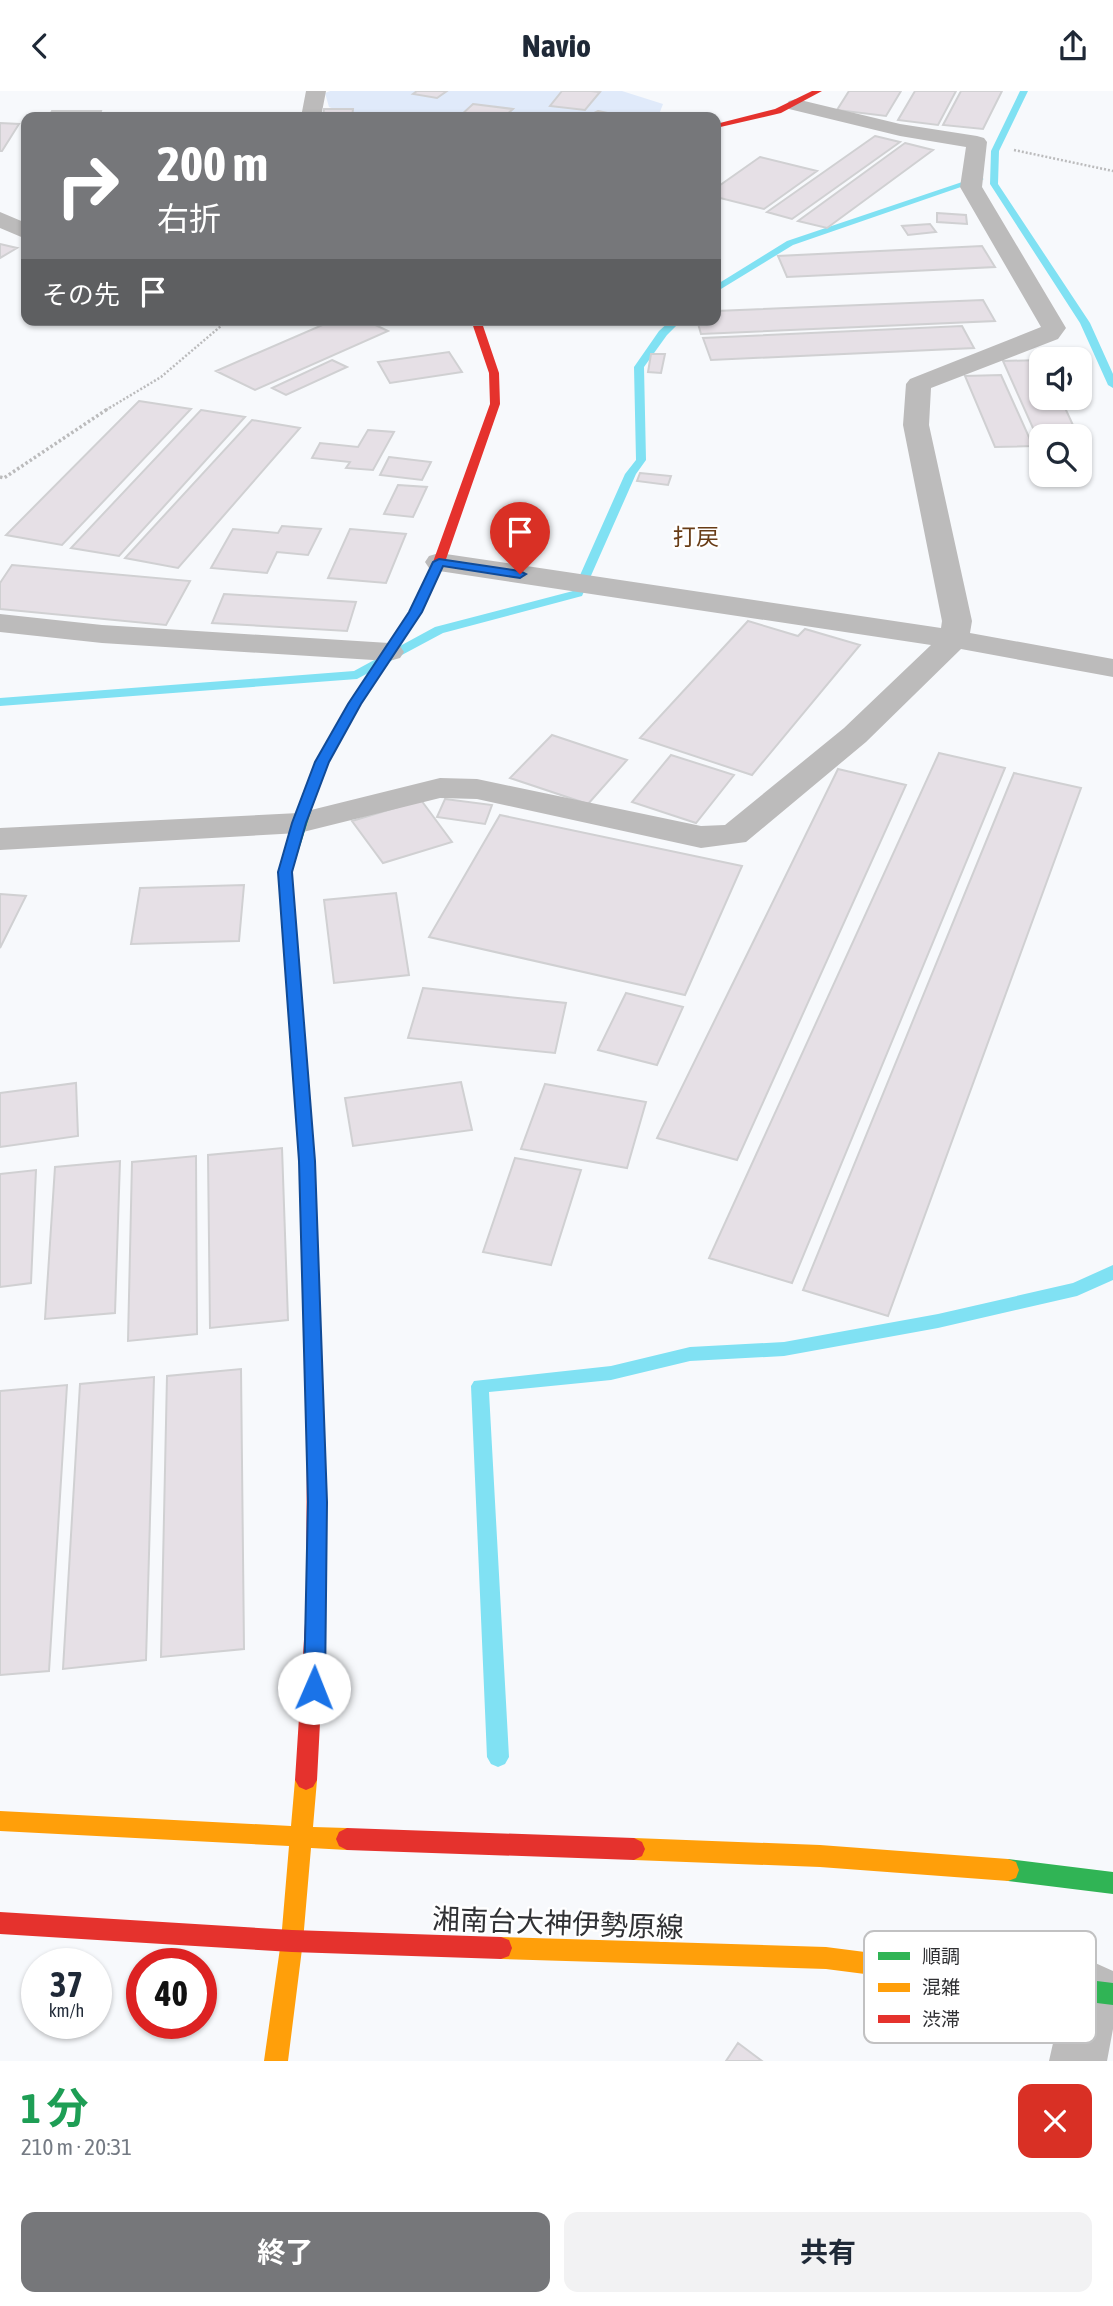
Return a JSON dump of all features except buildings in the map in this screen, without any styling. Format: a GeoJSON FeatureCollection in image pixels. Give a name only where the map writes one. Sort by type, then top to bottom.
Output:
{"type":"FeatureCollection","features":[{"type":"Feature","properties":{"kind":"street"},"geometry":{"type":"LineString","coordinates":[[312,112],[316,91]]}},
{"type":"Feature","properties":{"kind":"street"},"geometry":{"type":"LineString","coordinates":[[0,839],[299,823],[440,788],[477,789],[701,837],[734,835],[855,735],[954,639],[957,621],[916,425],[919,384],[1049,334],[1054,328],[971,187],[977,142],[900,130],[810,95],[778,111],[721,125]]}},
{"type":"Feature","properties":{"kind":"street"},"geometry":{"type":"LineString","coordinates":[[0,219],[21,230]]}},
{"type":"Feature","properties":{"kind":"street"},"geometry":{"type":"LineString","coordinates":[[276,2061],[292,1941],[314,1688],[318,1502],[307,1161],[285,872],[299,823],[322,762],[354,704],[416,612],[439,562],[495,404],[494,373],[478,326]]}},
{"type":"Feature","properties":{"kind":"street"},"geometry":{"type":"LineString","coordinates":[[439,562],[954,639],[1113,668]]}},
{"type":"Feature","properties":{"kind":"street"},"geometry":{"type":"LineString","coordinates":[[0,623],[102,635],[389,652]]}},
{"type":"Feature","properties":{"kind":"street"},"geometry":{"type":"LineString","coordinates":[[0,1821],[300,1839],[830,1855],[1068,1876],[1113,1883]]}},
{"type":"Feature","properties":{"kind":"street","name":"湘南台大神伊勢原線"},"geometry":{"type":"LineString","coordinates":[[0,1923],[292,1941],[826,1958],[864,1963]]}},
{"type":"Feature","properties":{"kind":"street"},"geometry":{"type":"LineString","coordinates":[[1096,2011],[1103,1992]]}},
{"type":"Feature","properties":{"kind":"street"},"geometry":{"type":"LineString","coordinates":[[1078,2061],[1085,2043]]}},
{"type":"Feature","properties":{"kind":"path"},"geometry":{"type":"LineString","coordinates":[[977,142],[1113,171]]}},
{"type":"Feature","properties":{"kind":"path"},"geometry":{"type":"LineString","coordinates":[[0,477],[4,478],[90,418],[161,377],[221,326]]}},
{"type":"Feature","properties":{"kind":"shaded area"},"geometry":{"type":"Polygon","coordinates":[[[622,91],[663,104],[660,112],[342,112],[329,107],[325,93],[622,91]]]}},
{"type":"Feature","properties":{"kind":"waterway"},"geometry":{"type":"LineString","coordinates":[[1024,91],[995,151],[994,184],[1085,323],[1113,385]]}},
{"type":"Feature","properties":{"kind":"waterway"},"geometry":{"type":"LineString","coordinates":[[721,286],[790,243],[980,179]]}},
{"type":"Feature","properties":{"kind":"waterway"},"geometry":{"type":"LineString","coordinates":[[0,702],[357,675],[439,630],[578,593],[631,474],[641,460],[639,367],[671,326]]}},
{"type":"Feature","properties":{"kind":"waterway"},"geometry":{"type":"LineString","coordinates":[[498,1757],[480,1386],[611,1373],[690,1354],[784,1349],[938,1321],[1077,1289],[1113,1272]]}},
{"type":"Feature","properties":{"kind":"traffic: fast"},"geometry":{"type":"LineString","coordinates":[[305,808],[285,872],[307,1165]]}},
{"type":"Feature","properties":{"kind":"traffic: fast"},"geometry":{"type":"LineString","coordinates":[[1008,1870],[1113,1883]]}},
{"type":"Feature","properties":{"kind":"traffic: fast"},"geometry":{"type":"LineString","coordinates":[[1096,1992],[1113,1994]]}},
{"type":"Feature","properties":{"kind":"traffic: slow"},"geometry":{"type":"LineString","coordinates":[[307,1165],[316,1436]]}},
{"type":"Feature","properties":{"kind":"traffic: slow"},"geometry":{"type":"LineString","coordinates":[[276,2061],[292,1941],[306,1780]]}},
{"type":"Feature","properties":{"kind":"traffic: slow"},"geometry":{"type":"LineString","coordinates":[[0,1821],[347,1839]]}},
{"type":"Feature","properties":{"kind":"traffic: slow"},"geometry":{"type":"LineString","coordinates":[[634,1849],[820,1856],[1008,1870]]}},
{"type":"Feature","properties":{"kind":"traffic: slow"},"geometry":{"type":"LineString","coordinates":[[501,1948],[826,1958],[864,1963]]}},
{"type":"Feature","properties":{"kind":"traffic: jam"},"geometry":{"type":"LineString","coordinates":[[721,125],[778,111],[818,91]]}},
{"type":"Feature","properties":{"kind":"traffic: jam"},"geometry":{"type":"LineString","coordinates":[[305,808],[322,762],[354,704],[416,612],[439,562],[495,404],[494,373],[478,326]]}},
{"type":"Feature","properties":{"kind":"traffic: jam"},"geometry":{"type":"LineString","coordinates":[[306,1780],[316,1608],[316,1436]]}},
{"type":"Feature","properties":{"kind":"traffic: jam"},"geometry":{"type":"LineString","coordinates":[[347,1839],[634,1849]]}},
{"type":"Feature","properties":{"kind":"traffic: jam"},"geometry":{"type":"LineString","coordinates":[[0,1923],[292,1941],[501,1948]]}},
{"type":"Feature","properties":{"kind":"district","name":"打戻"},"geometry":{"type":"Point","coordinates":[696,537]}},
{"type":"Feature","properties":{"kind":"route"},"geometry":{"type":"LineString","coordinates":[[314,1688],[318,1502],[307,1161],[285,872],[299,823],[322,762],[354,704],[416,612],[439,562],[520,574]]}}]}
